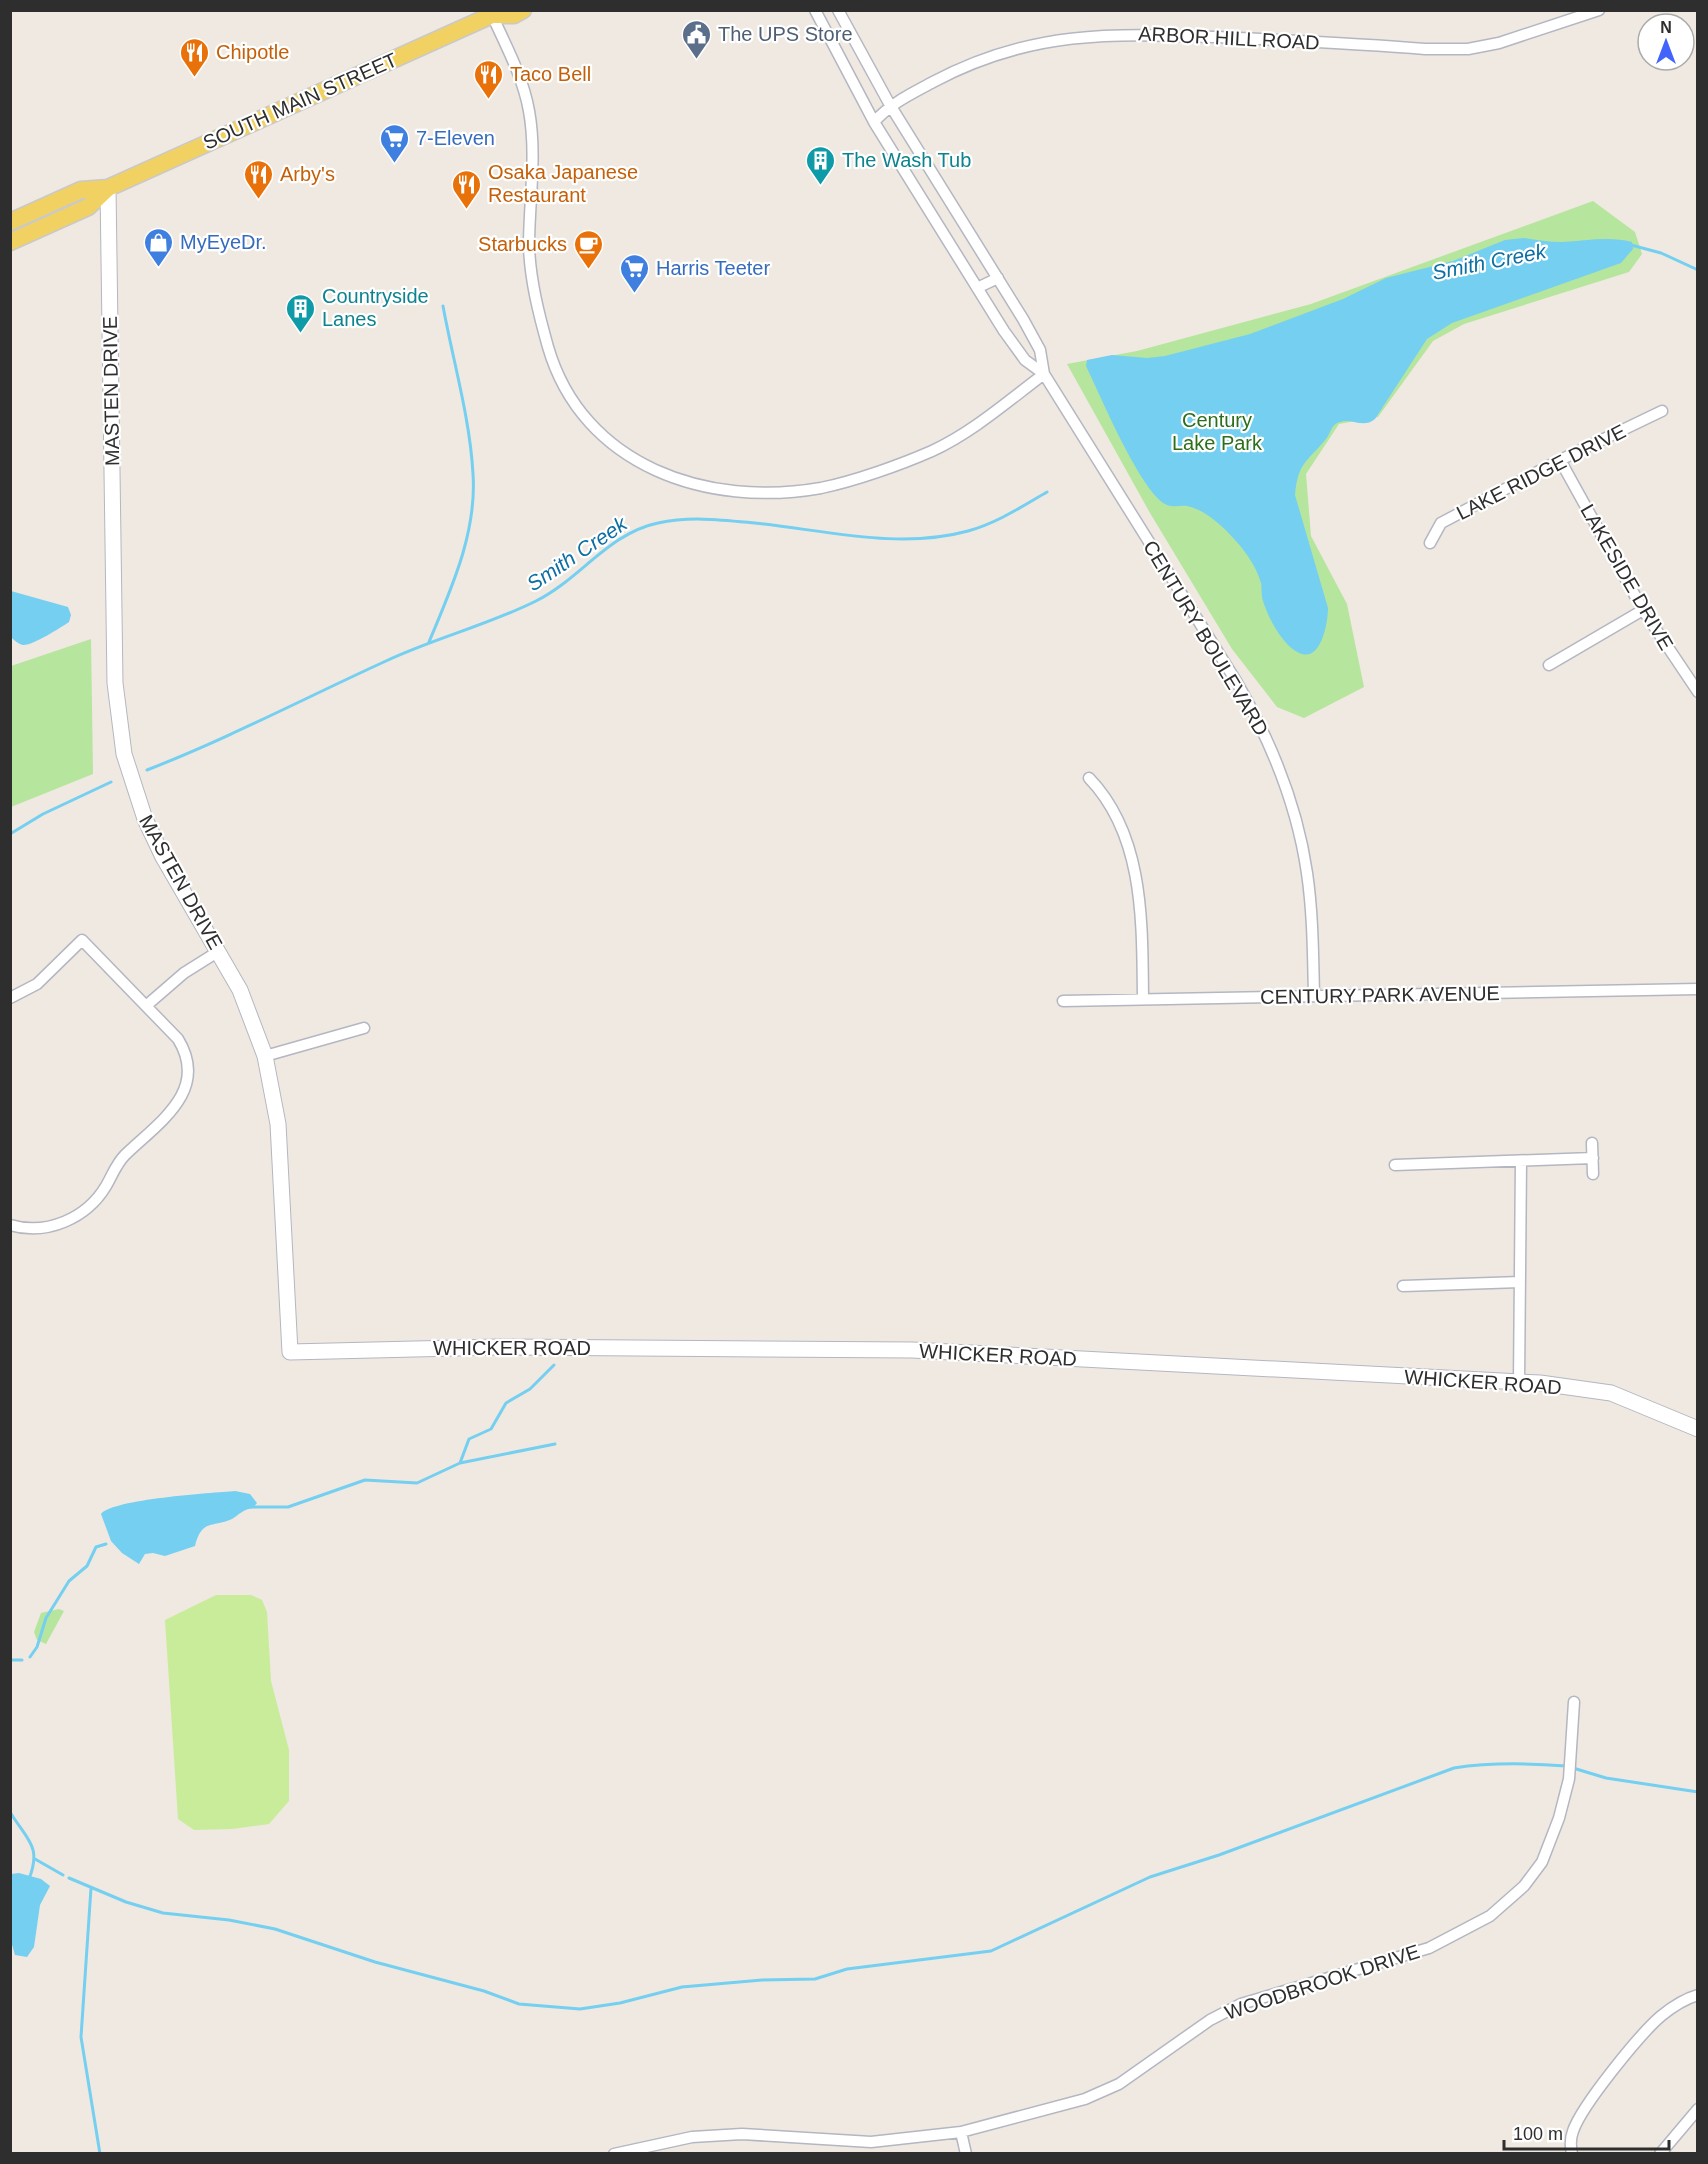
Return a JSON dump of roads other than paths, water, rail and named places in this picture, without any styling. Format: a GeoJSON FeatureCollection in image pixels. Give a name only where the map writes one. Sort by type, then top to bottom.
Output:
{"type":"FeatureCollection","features":[{"type":"Feature","properties":{"kind":"main road","name":"SOUTH MAIN STREET"},"geometry":{"type":"LineString","coordinates":[[10,242],[88,207],[108,188],[494,13],[514,15],[524,10]]}},
{"type":"Feature","properties":{"kind":"main road","name":"SOUTH MAIN STREET"},"geometry":{"type":"LineString","coordinates":[[10,222],[81,190],[108,188]]}},
{"type":"Feature","properties":{"kind":"street","name":"CENTURY BOULEVARD"},"geometry":{"type":"LineString","coordinates":[[815,10],[874,122],[977,288],[1025,360],[1044,374],[1236,681],[1273,752],[1295,814],[1307,872],[1314,996]]}},
{"type":"Feature","properties":{"kind":"street","name":"CENTURY BOULEVARD"},"geometry":{"type":"LineString","coordinates":[[837,10],[890,105],[1040,350],[1044,374]]}},
{"type":"Feature","properties":{"kind":"street","name":"ARBOR HILL ROAD"},"geometry":{"type":"LineString","coordinates":[[874,122],[890,105],[948,74],[996,54],[1070,37],[1126,34],[1425,49],[1468,49],[1499,43],[1599,10]]}},
{"type":"Feature","properties":{"kind":"street"},"geometry":{"type":"LineString","coordinates":[[494,13],[521,81],[529,112],[532,149],[530,263],[549,350],[560,378],[579,409],[607,439],[639,463],[672,478],[706,487],[768,491],[823,487],[918,456],[946,444],[1044,374]]}},
{"type":"Feature","properties":{"kind":"street","name":"MASTEN DRIVE"},"geometry":{"type":"LineString","coordinates":[[108,188],[115,683],[119,730],[130,777],[153,837],[219,951],[250,1011],[265,1056],[278,1124],[290,1352]]}},
{"type":"Feature","properties":{"kind":"street"},"geometry":{"type":"LineString","coordinates":[[977,288],[998,278]]}},
{"type":"Feature","properties":{"kind":"street","name":"LAKE RIDGE DRIVE"},"geometry":{"type":"LineString","coordinates":[[1430,543],[1441,523],[1560,460],[1662,411]]}},
{"type":"Feature","properties":{"kind":"street","name":"LAKESIDE DRIVE"},"geometry":{"type":"LineString","coordinates":[[1560,460],[1643,610],[1698,692]]}},
{"type":"Feature","properties":{"kind":"street"},"geometry":{"type":"LineString","coordinates":[[1549,665],[1643,610]]}},
{"type":"Feature","properties":{"kind":"street"},"geometry":{"type":"LineString","coordinates":[[1089,778],[1108,801],[1135,872],[1142,922],[1143,999]]}},
{"type":"Feature","properties":{"kind":"street"},"geometry":{"type":"LineString","coordinates":[[10,998],[37,984],[82,940],[178,1039],[185,1050],[189,1073],[182,1096],[148,1137],[124,1156],[106,1186],[87,1209],[73,1218],[45,1228],[10,1226]]}},
{"type":"Feature","properties":{"kind":"street"},"geometry":{"type":"LineString","coordinates":[[147,1005],[184,973],[219,951]]}},
{"type":"Feature","properties":{"kind":"street","name":"CENTURY PARK AVENUE"},"geometry":{"type":"LineString","coordinates":[[1063,1001],[1698,989]]}},
{"type":"Feature","properties":{"kind":"street"},"geometry":{"type":"LineString","coordinates":[[265,1056],[364,1028]]}},
{"type":"Feature","properties":{"kind":"street"},"geometry":{"type":"LineString","coordinates":[[1592,1143],[1593,1174]]}},
{"type":"Feature","properties":{"kind":"street"},"geometry":{"type":"LineString","coordinates":[[1395,1165],[1593,1158]]}},
{"type":"Feature","properties":{"kind":"street"},"geometry":{"type":"LineString","coordinates":[[1518,1382],[1521,1161]]}},
{"type":"Feature","properties":{"kind":"street"},"geometry":{"type":"LineString","coordinates":[[1403,1286],[1520,1282]]}},
{"type":"Feature","properties":{"kind":"street","name":"WHICKER ROAD"},"geometry":{"type":"LineString","coordinates":[[290,1352],[480,1347],[912,1350],[1518,1382],[1611,1393],[1698,1429]]}},
{"type":"Feature","properties":{"kind":"street","name":"WOODBROOK DRIVE"},"geometry":{"type":"LineString","coordinates":[[614,2154],[692,2136],[742,2134],[871,2142],[961,2132],[1085,2099],[1119,2084],[1210,2020],[1241,2004],[1429,1948],[1490,1916],[1524,1886],[1542,1862],[1559,1818],[1569,1779],[1574,1702]]}},
{"type":"Feature","properties":{"kind":"street"},"geometry":{"type":"LineString","coordinates":[[1572,2154],[1570,2143],[1574,2129],[1587,2105],[1660,2017],[1687,1998],[1698,1995]]}},
{"type":"Feature","properties":{"kind":"street"},"geometry":{"type":"LineString","coordinates":[[1660,2154],[1698,2109]]}},
{"type":"Feature","properties":{"kind":"street"},"geometry":{"type":"LineString","coordinates":[[961,2132],[966,2154]]}},
{"type":"Feature","properties":{"kind":"water","name":"Century Lake Park"},"geometry":{"type":"Polygon","coordinates":[[[1524,238],[1562,242],[1614,239],[1632,242],[1633,249],[1621,263],[1452,323],[1427,339],[1375,419],[1366,423],[1345,421],[1333,427],[1301,469],[1295,495],[1328,608],[1326,624],[1321,642],[1310,654],[1294,650],[1279,634],[1271,621],[1263,601],[1259,577],[1239,545],[1219,524],[1200,511],[1187,506],[1165,504],[1144,481],[1086,366],[1087,360],[1112,355],[1147,358],[1165,356],[1250,334],[1343,299],[1386,278],[1453,261],[1505,240],[1524,238]]]}},
{"type":"Feature","properties":{"kind":"water"},"geometry":{"type":"Polygon","coordinates":[[[11,591],[68,607],[71,615],[69,622],[33,643],[19,644],[11,637],[11,591]]]}},
{"type":"Feature","properties":{"kind":"water"},"geometry":{"type":"Polygon","coordinates":[[[235,1491],[250,1494],[257,1503],[253,1508],[232,1519],[209,1525],[201,1531],[195,1546],[165,1556],[145,1554],[139,1564],[122,1553],[111,1541],[101,1514],[124,1504],[185,1495],[235,1491]]]}},
{"type":"Feature","properties":{"kind":"water"},"geometry":{"type":"Polygon","coordinates":[[[19,1873],[41,1879],[50,1886],[40,1905],[34,1947],[27,1957],[15,1955],[11,1941],[11,1874],[19,1873]]]}},
{"type":"Feature","properties":{"kind":"waterway","name":"Smith Creek"},"geometry":{"type":"LineString","coordinates":[[1631,245],[1661,253],[1698,270]]}},
{"type":"Feature","properties":{"kind":"waterway"},"geometry":{"type":"LineString","coordinates":[[429,642],[461,560],[471,518],[473,496],[468,432],[443,306]]}},
{"type":"Feature","properties":{"kind":"waterway","name":"Smith Creek"},"geometry":{"type":"LineString","coordinates":[[147,770],[238,731],[405,653],[536,601],[552,592],[624,536],[640,528],[670,521],[707,519],[862,537],[915,539],[968,531],[989,524],[1047,492]]}},
{"type":"Feature","properties":{"kind":"waterway","name":"Smith Creek"},"geometry":{"type":"LineString","coordinates":[[10,834],[43,814],[111,782]]}},
{"type":"Feature","properties":{"kind":"waterway"},"geometry":{"type":"LineString","coordinates":[[250,1507],[288,1507],[365,1480],[417,1483],[460,1463],[469,1439],[491,1429],[506,1403],[530,1389],[554,1365]]}},
{"type":"Feature","properties":{"kind":"waterway"},"geometry":{"type":"LineString","coordinates":[[460,1463],[555,1444]]}},
{"type":"Feature","properties":{"kind":"waterway"},"geometry":{"type":"LineString","coordinates":[[30,1657],[37,1647],[46,1618],[69,1581],[87,1566],[96,1547],[106,1544]]}},
{"type":"Feature","properties":{"kind":"waterway"},"geometry":{"type":"LineString","coordinates":[[10,1660],[22,1660]]}},
{"type":"Feature","properties":{"kind":"waterway"},"geometry":{"type":"LineString","coordinates":[[69,1878],[126,1902],[163,1913],[229,1920],[275,1929],[375,1962],[484,1991],[519,2004],[580,2009],[620,2003],[682,1987],[762,1980],[815,1979],[847,1969],[991,1951],[1150,1877],[1219,1855],[1454,1768],[1510,1764],[1566,1766]]}},
{"type":"Feature","properties":{"kind":"waterway"},"geometry":{"type":"LineString","coordinates":[[1573,1768],[1606,1778],[1698,1792]]}},
{"type":"Feature","properties":{"kind":"waterway"},"geometry":{"type":"LineString","coordinates":[[10,1812],[27,1837],[33,1851],[33,1868],[29,1879]]}},
{"type":"Feature","properties":{"kind":"waterway"},"geometry":{"type":"LineString","coordinates":[[35,1859],[63,1875]]}},
{"type":"Feature","properties":{"kind":"waterway"},"geometry":{"type":"LineString","coordinates":[[91,1888],[81,2037],[100,2154]]}},
{"type":"Feature","properties":{"kind":"place","name":"The UPS Store"},"geometry":{"type":"Point","coordinates":[697,60]}},
{"type":"Feature","properties":{"kind":"place","name":"Chipotle"},"geometry":{"type":"Point","coordinates":[195,78]}},
{"type":"Feature","properties":{"kind":"place","name":"Taco Bell"},"geometry":{"type":"Point","coordinates":[489,100]}},
{"type":"Feature","properties":{"kind":"place","name":"7-Eleven"},"geometry":{"type":"Point","coordinates":[395,164]}},
{"type":"Feature","properties":{"kind":"place","name":"The Wash Tub"},"geometry":{"type":"Point","coordinates":[821,186]}},
{"type":"Feature","properties":{"kind":"place","name":"Arby's"},"geometry":{"type":"Point","coordinates":[259,200]}},
{"type":"Feature","properties":{"kind":"place","name":"Osaka Japanese Restaurant"},"geometry":{"type":"Point","coordinates":[467,210]}},
{"type":"Feature","properties":{"kind":"place","name":"MyEyeDr."},"geometry":{"type":"Point","coordinates":[159,268]}},
{"type":"Feature","properties":{"kind":"place","name":"Starbucks"},"geometry":{"type":"Point","coordinates":[588,270]}},
{"type":"Feature","properties":{"kind":"place","name":"Harris Teeter"},"geometry":{"type":"Point","coordinates":[635,294]}},
{"type":"Feature","properties":{"kind":"place","name":"Countryside Lanes"},"geometry":{"type":"Point","coordinates":[301,334]}}]}
